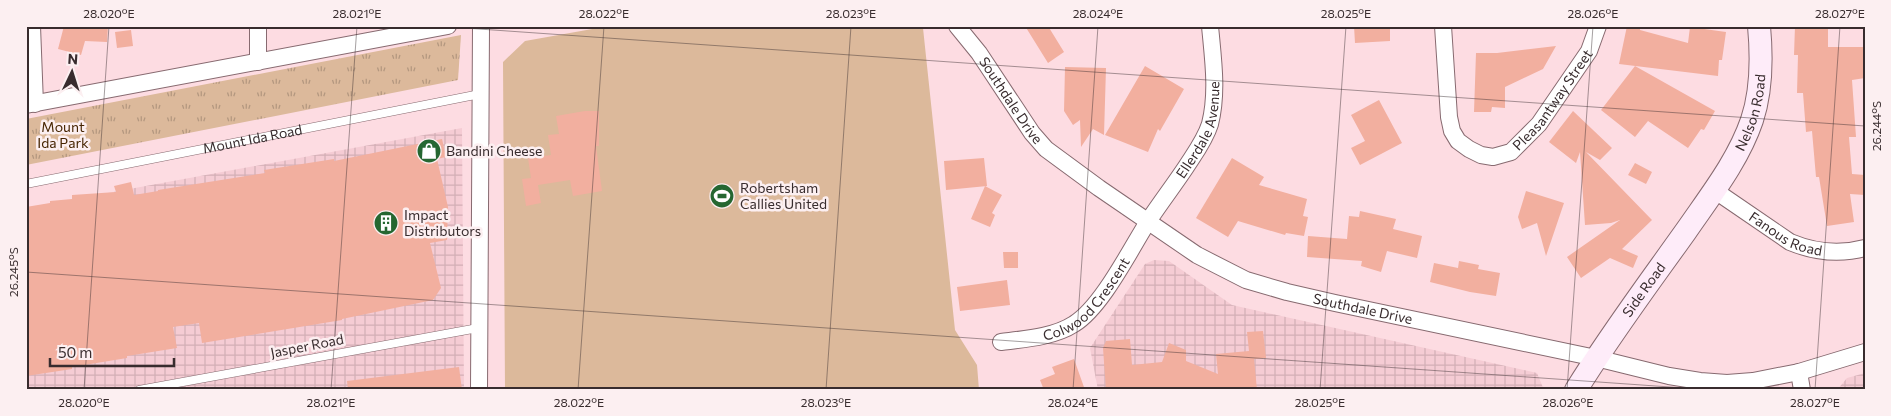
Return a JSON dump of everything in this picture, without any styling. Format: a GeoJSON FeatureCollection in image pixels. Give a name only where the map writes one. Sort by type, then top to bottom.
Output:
{"type":"FeatureCollection","features":[{"type":"Feature","properties":{"kind":"street"},"geometry":{"type":"LineString","coordinates":[[32,26],[31,105],[448,26]]}},
{"type":"Feature","properties":{"kind":"street"},"geometry":{"type":"LineString","coordinates":[[258,26],[258,62]]}},
{"type":"Feature","properties":{"kind":"street"},"geometry":{"type":"LineString","coordinates":[[479,390],[481,26]]}},
{"type":"Feature","properties":{"kind":"street","name":"Southdale Drive"},"geometry":{"type":"LineString","coordinates":[[957,26],[984,61],[1032,133],[1046,149],[1148,222],[1214,265],[1262,286],[1596,358],[1668,376],[1727,383],[1753,381],[1799,372],[1865,352]]}},
{"type":"Feature","properties":{"kind":"street","name":"Ellerdale Avenue"},"geometry":{"type":"LineString","coordinates":[[1148,222],[1202,142],[1209,126],[1214,89],[1210,26]]}},
{"type":"Feature","properties":{"kind":"street","name":"Pleasantway Street"},"geometry":{"type":"LineString","coordinates":[[1443,26],[1449,117],[1452,131],[1458,141],[1469,150],[1480,155],[1493,157],[1511,152],[1539,124],[1589,52],[1598,26]]}},
{"type":"Feature","properties":{"kind":"street","name":"Nelson Road"},"geometry":{"type":"LineString","coordinates":[[1714,190],[1746,136],[1756,105],[1761,68],[1759,26]]}},
{"type":"Feature","properties":{"kind":"street","name":"Fanous Road"},"geometry":{"type":"LineString","coordinates":[[1714,190],[1790,242],[1804,248],[1835,252],[1854,251],[1865,248]]}},
{"type":"Feature","properties":{"kind":"street","name":"Side Road"},"geometry":{"type":"LineString","coordinates":[[1576,390],[1596,358],[1714,190]]}},
{"type":"Feature","properties":{"kind":"street","name":"Colwood Crescent"},"geometry":{"type":"LineString","coordinates":[[1001,342],[1053,333],[1069,328],[1083,318],[1096,304],[1148,222]]}},
{"type":"Feature","properties":{"kind":"street"},"geometry":{"type":"LineString","coordinates":[[1799,372],[1802,390]]}},
{"type":"Feature","properties":{"kind":"lane","name":"Mount Ida Road"},"geometry":{"type":"LineString","coordinates":[[26,184],[480,94]]}},
{"type":"Feature","properties":{"kind":"lane","name":"Jasper Road"},"geometry":{"type":"LineString","coordinates":[[139,390],[478,328]]}},
{"type":"Feature","properties":{"kind":"shaded area"},"geometry":{"type":"Polygon","coordinates":[[[462,128],[464,390],[26,390],[26,208],[462,128]]]}},
{"type":"Feature","properties":{"kind":"shaded area"},"geometry":{"type":"Polygon","coordinates":[[[1154,260],[1169,261],[1232,305],[1537,373],[1544,390],[1098,390],[1090,348],[1145,264],[1154,260]]]}},
{"type":"Feature","properties":{"kind":"shaded area"},"geometry":{"type":"Polygon","coordinates":[[[1865,373],[1865,390],[1837,390],[1847,378],[1865,373]]]}},
{"type":"Feature","properties":{"kind":"green space","name":"Robertsham Callies United"},"geometry":{"type":"Polygon","coordinates":[[[609,26],[919,26],[923,28],[955,330],[977,365],[979,390],[505,390],[503,62],[525,41],[609,26]]]}},
{"type":"Feature","properties":{"kind":"green space","name":"Mount Ida Park"},"geometry":{"type":"Polygon","coordinates":[[[461,35],[458,80],[26,165],[26,119],[461,35]]]}},
{"type":"Feature","properties":{"kind":"building"},"geometry":{"type":"Polygon","coordinates":[[[64,26],[108,26],[107,42],[85,41],[81,55],[58,49],[64,26]]]}},
{"type":"Feature","properties":{"kind":"building"},"geometry":{"type":"Polygon","coordinates":[[[1025,26],[1048,26],[1064,52],[1048,63],[1025,26]]]}},
{"type":"Feature","properties":{"kind":"building"},"geometry":{"type":"Polygon","coordinates":[[[1354,26],[1380,26],[1380,29],[1390,28],[1390,41],[1355,43],[1354,26]]]}},
{"type":"Feature","properties":{"kind":"building"},"geometry":{"type":"Polygon","coordinates":[[[1627,26],[1640,26],[1640,30],[1688,43],[1690,27],[1726,32],[1722,60],[1719,60],[1718,76],[1619,64],[1627,26]]]}},
{"type":"Feature","properties":{"kind":"building"},"geometry":{"type":"Polygon","coordinates":[[[1795,26],[1828,26],[1828,47],[1865,47],[1865,78],[1852,80],[1856,137],[1849,137],[1852,174],[1865,175],[1865,195],[1850,194],[1854,222],[1827,226],[1819,177],[1816,177],[1812,131],[1806,132],[1803,93],[1797,93],[1798,55],[1794,55],[1795,26]]]}},
{"type":"Feature","properties":{"kind":"building"},"geometry":{"type":"Polygon","coordinates":[[[131,30],[133,46],[117,48],[115,32],[131,30]]]}},
{"type":"Feature","properties":{"kind":"building"},"geometry":{"type":"Polygon","coordinates":[[[1556,46],[1543,69],[1505,87],[1505,108],[1492,107],[1491,112],[1474,112],[1476,53],[1497,53],[1556,46]]]}},
{"type":"Feature","properties":{"kind":"building"},"geometry":{"type":"Polygon","coordinates":[[[1145,66],[1184,89],[1160,131],[1158,129],[1148,152],[1105,135],[1145,66]]]}},
{"type":"Feature","properties":{"kind":"building"},"geometry":{"type":"Polygon","coordinates":[[[1635,66],[1715,111],[1704,130],[1701,129],[1688,148],[1648,121],[1635,137],[1601,110],[1635,66]]]}},
{"type":"Feature","properties":{"kind":"building"},"geometry":{"type":"Polygon","coordinates":[[[1065,67],[1106,68],[1104,135],[1093,129],[1081,147],[1080,120],[1073,125],[1064,111],[1065,67]]]}},
{"type":"Feature","properties":{"kind":"building"},"geometry":{"type":"Polygon","coordinates":[[[1379,100],[1402,143],[1360,165],[1351,148],[1365,141],[1351,115],[1379,100]]]}},
{"type":"Feature","properties":{"kind":"building"},"geometry":{"type":"Polygon","coordinates":[[[585,111],[599,111],[599,146],[596,146],[602,191],[573,196],[570,180],[538,185],[541,203],[526,206],[522,179],[531,178],[528,158],[551,155],[548,135],[559,134],[556,116],[585,111]]]}},
{"type":"Feature","properties":{"kind":"building"},"geometry":{"type":"Polygon","coordinates":[[[1573,111],[1612,148],[1600,160],[1586,152],[1652,220],[1622,249],[1638,256],[1633,268],[1610,258],[1581,278],[1567,257],[1620,220],[1611,223],[1585,225],[1580,152],[1576,163],[1549,142],[1573,111]]]}},
{"type":"Feature","properties":{"kind":"building"},"geometry":{"type":"Polygon","coordinates":[[[442,139],[446,157],[437,159],[448,207],[447,240],[430,243],[441,288],[433,300],[342,320],[202,343],[199,323],[173,327],[177,348],[72,367],[72,369],[26,376],[26,207],[50,203],[50,201],[72,199],[72,195],[116,192],[114,186],[131,182],[134,195],[265,173],[264,170],[334,159],[334,161],[442,139]]]}},
{"type":"Feature","properties":{"kind":"building"},"geometry":{"type":"Polygon","coordinates":[[[984,158],[987,186],[946,190],[944,161],[984,158]]]}},
{"type":"Feature","properties":{"kind":"building"},"geometry":{"type":"Polygon","coordinates":[[[1232,158],[1264,177],[1259,185],[1307,199],[1303,216],[1308,217],[1304,236],[1286,233],[1285,235],[1238,221],[1228,237],[1196,218],[1232,158]]]}},
{"type":"Feature","properties":{"kind":"building"},"geometry":{"type":"Polygon","coordinates":[[[1635,163],[1652,172],[1646,184],[1628,175],[1635,163]]]}},
{"type":"Feature","properties":{"kind":"building"},"geometry":{"type":"Polygon","coordinates":[[[985,186],[1002,195],[992,213],[995,215],[990,227],[971,219],[985,186]]]}},
{"type":"Feature","properties":{"kind":"building"},"geometry":{"type":"Polygon","coordinates":[[[1526,191],[1564,203],[1546,256],[1537,223],[1522,229],[1518,217],[1526,191]]]}},
{"type":"Feature","properties":{"kind":"building"},"geometry":{"type":"Polygon","coordinates":[[[1360,211],[1396,219],[1393,229],[1422,236],[1417,258],[1387,251],[1381,272],[1361,266],[1362,261],[1307,257],[1308,236],[1347,239],[1349,216],[1359,217],[1360,211]]]}},
{"type":"Feature","properties":{"kind":"building"},"geometry":{"type":"Polygon","coordinates":[[[1003,252],[1018,252],[1018,268],[1004,268],[1003,252]]]}},
{"type":"Feature","properties":{"kind":"building"},"geometry":{"type":"Polygon","coordinates":[[[1459,261],[1479,265],[1478,269],[1500,273],[1496,296],[1430,282],[1434,263],[1458,268],[1459,261]]]}},
{"type":"Feature","properties":{"kind":"building"},"geometry":{"type":"Polygon","coordinates":[[[1007,280],[1010,305],[960,311],[957,287],[1007,280]]]}},
{"type":"Feature","properties":{"kind":"building"},"geometry":{"type":"Polygon","coordinates":[[[1263,331],[1266,358],[1254,359],[1257,390],[1106,390],[1103,348],[1106,341],[1130,339],[1132,365],[1162,362],[1169,343],[1186,350],[1186,361],[1218,374],[1216,354],[1249,351],[1247,332],[1263,331]]]}},
{"type":"Feature","properties":{"kind":"building"},"geometry":{"type":"Polygon","coordinates":[[[1074,359],[1085,390],[1044,390],[1040,380],[1055,374],[1052,367],[1074,359]]]}},
{"type":"Feature","properties":{"kind":"building"},"geometry":{"type":"Polygon","coordinates":[[[459,367],[462,390],[348,390],[347,381],[459,367]]]}},
{"type":"Feature","properties":{"kind":"place","name":"Bandini Cheese"},"geometry":{"type":"Point","coordinates":[429,151]}},
{"type":"Feature","properties":{"kind":"place","name":"Robertsham Callies United"},"geometry":{"type":"Point","coordinates":[722,196]}},
{"type":"Feature","properties":{"kind":"place","name":"Impact Distributors"},"geometry":{"type":"Point","coordinates":[386,223]}}]}
